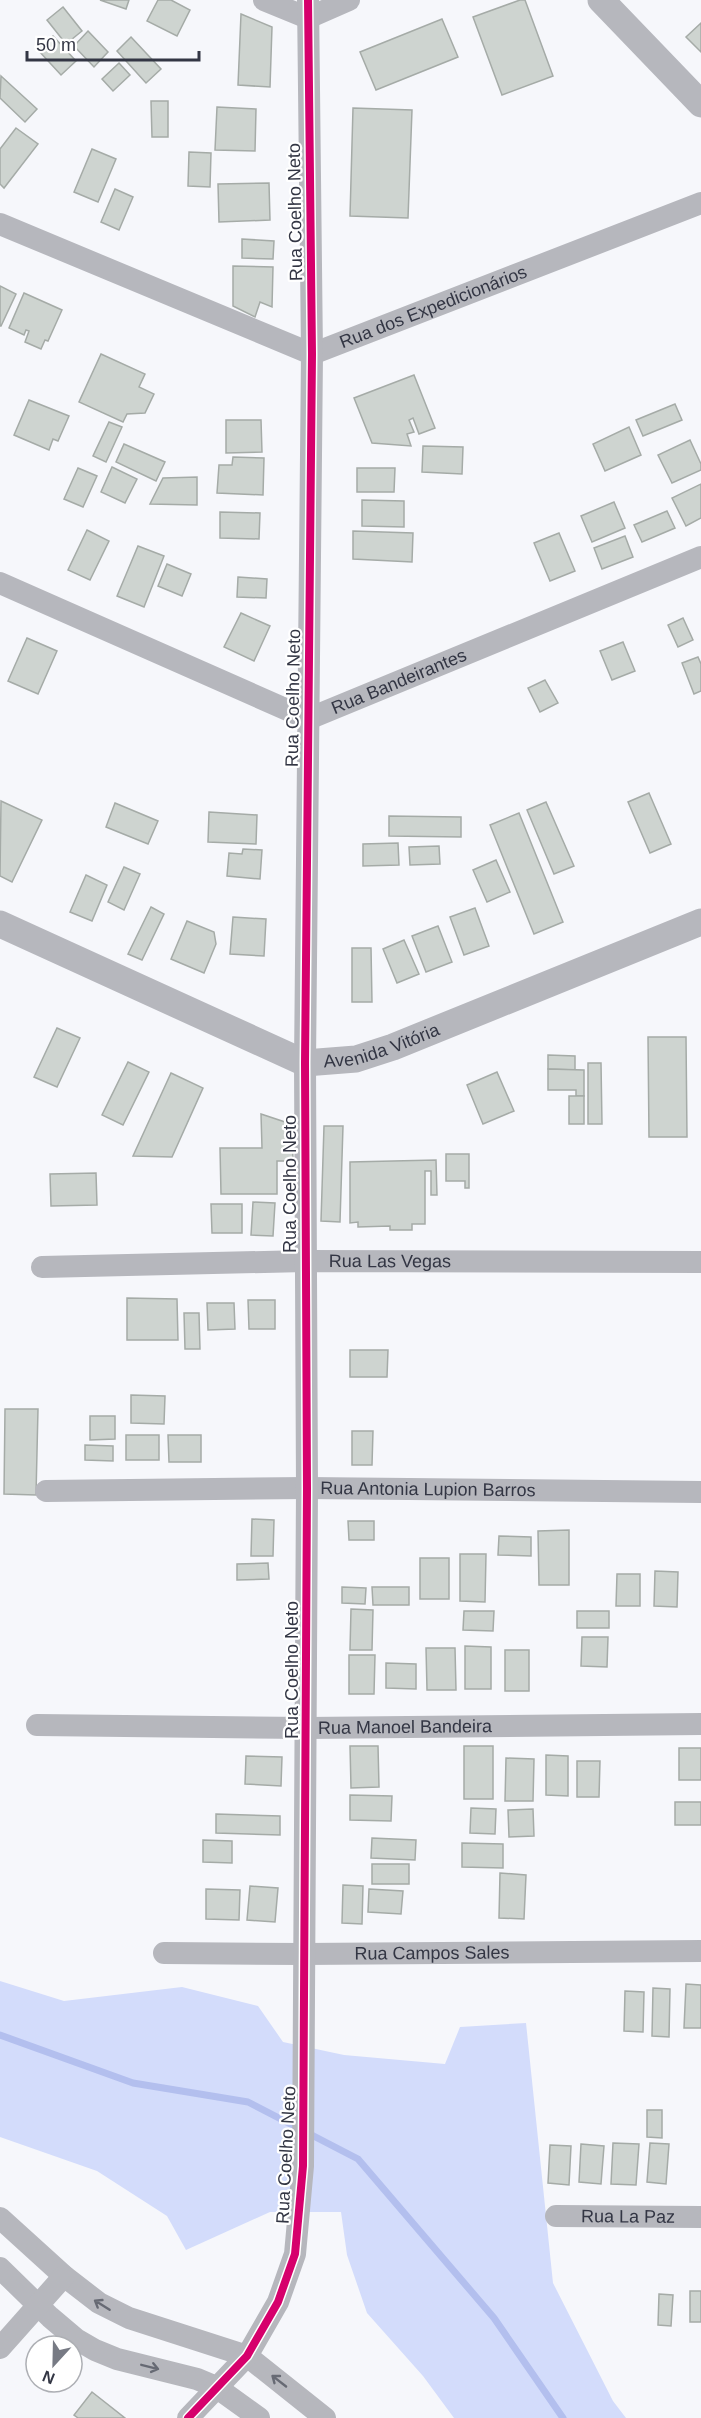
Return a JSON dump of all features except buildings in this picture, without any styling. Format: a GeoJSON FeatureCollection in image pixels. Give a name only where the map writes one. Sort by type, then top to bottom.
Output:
{"type":"FeatureCollection","features":[{"type":"Feature","properties":{"kind":"street"},"geometry":{"type":"LineString","coordinates":[[264,0],[308,9],[349,0]]}},
{"type":"Feature","properties":{"kind":"street"},"geometry":{"type":"LineString","coordinates":[[601,0],[701,104]]}},
{"type":"Feature","properties":{"kind":"street","name":"Rua Coelho Neto"},"geometry":{"type":"LineString","coordinates":[[188,2418],[247,2356],[278,2302],[295,2254],[303,2166],[307,1488],[305,1063],[312,354],[308,9]]}},
{"type":"Feature","properties":{"kind":"street","name":"Rua dos Expedicionários"},"geometry":{"type":"LineString","coordinates":[[312,354],[701,202]]}},
{"type":"Feature","properties":{"kind":"street"},"geometry":{"type":"LineString","coordinates":[[0,224],[312,354]]}},
{"type":"Feature","properties":{"kind":"street","name":"Rua Bandeirantes"},"geometry":{"type":"LineString","coordinates":[[0,583],[308,719],[701,557]]}},
{"type":"Feature","properties":{"kind":"street","name":"Avenida Vitória"},"geometry":{"type":"LineString","coordinates":[[0,924],[305,1063],[356,1059],[393,1047],[701,922]]}},
{"type":"Feature","properties":{"kind":"street","name":"Rua Las Vegas"},"geometry":{"type":"LineString","coordinates":[[42,1267],[305,1261],[701,1262]]}},
{"type":"Feature","properties":{"kind":"street","name":"Rua Antonia Lupion Barros"},"geometry":{"type":"LineString","coordinates":[[46,1491],[307,1488],[701,1492]]}},
{"type":"Feature","properties":{"kind":"street","name":"Rua Manoel Bandeira"},"geometry":{"type":"LineString","coordinates":[[37,1725],[306,1728],[701,1724]]}},
{"type":"Feature","properties":{"kind":"street","name":"Rua Campos Sales"},"geometry":{"type":"LineString","coordinates":[[164,1953],[701,1951]]}},
{"type":"Feature","properties":{"kind":"street","name":"Rua La Paz"},"geometry":{"type":"LineString","coordinates":[[556,2216],[701,2217]]}},
{"type":"Feature","properties":{"kind":"street"},"geometry":{"type":"LineString","coordinates":[[0,2218],[64,2276],[114,2312],[247,2356],[325,2418]]}},
{"type":"Feature","properties":{"kind":"street"},"geometry":{"type":"LineString","coordinates":[[0,2268],[62,2329],[95,2350],[117,2359],[197,2379],[216,2387],[259,2418]]}},
{"type":"Feature","properties":{"kind":"street"},"geometry":{"type":"LineString","coordinates":[[0,2348],[64,2276]]}},
{"type":"Feature","properties":{"kind":"shaded area"},"geometry":{"type":"Polygon","coordinates":[[[0,1981],[64,2001],[182,1987],[258,2006],[283,2042],[344,2055],[445,2064],[460,2027],[526,2023],[553,2283],[613,2401],[626,2418],[454,2418],[423,2376],[367,2313],[347,2255],[341,2212],[270,2212],[186,2250],[167,2216],[97,2171],[0,2137],[0,1981]]]}},
{"type":"Feature","properties":{"kind":"waterway"},"geometry":{"type":"LineString","coordinates":[[0,2035],[133,2083],[248,2102],[358,2159],[494,2318],[563,2418]]}},
{"type":"Feature","properties":{"kind":"cycle path"},"geometry":{"type":"LineString","coordinates":[[188,2418],[247,2356],[278,2302],[295,2254],[303,2166],[307,1488],[305,1063],[312,354],[308,0]]}}]}
